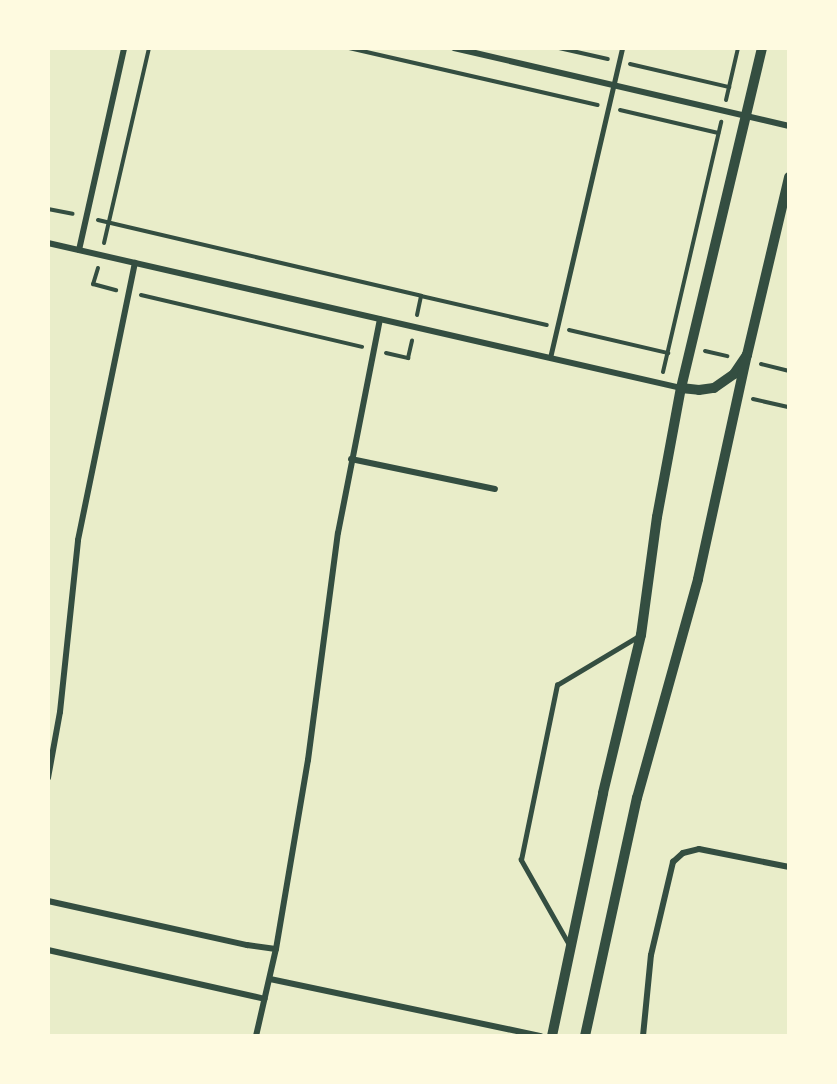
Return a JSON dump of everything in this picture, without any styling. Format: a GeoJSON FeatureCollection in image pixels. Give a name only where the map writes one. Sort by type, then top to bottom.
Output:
{"type":"FeatureCollection","features":[{"type":"Feature","properties":{"kind":"street"},"geometry":{"type":"LineString","coordinates":[[79,250],[124,48]]}},
{"type":"Feature","properties":{"kind":"street"},"geometry":{"type":"LineString","coordinates":[[454,48],[789,126]]}},
{"type":"Feature","properties":{"kind":"street"},"geometry":{"type":"LineString","coordinates":[[552,1036],[603,793],[641,635],[657,517],[681,388],[762,48]]}},
{"type":"Feature","properties":{"kind":"street"},"geometry":{"type":"LineString","coordinates":[[585,1036],[632,819],[698,579],[745,359],[789,177]]}},
{"type":"Feature","properties":{"kind":"street"},"geometry":{"type":"LineString","coordinates":[[48,243],[681,388],[699,390],[714,388],[734,374],[745,359]]}},
{"type":"Feature","properties":{"kind":"street"},"geometry":{"type":"LineString","coordinates":[[48,778],[60,712],[78,540],[135,263]]}},
{"type":"Feature","properties":{"kind":"street"},"geometry":{"type":"LineString","coordinates":[[256,1036],[276,949],[308,760],[328,600],[351,459],[380,319]]}},
{"type":"Feature","properties":{"kind":"street"},"geometry":{"type":"LineString","coordinates":[[351,459],[495,489]]}},
{"type":"Feature","properties":{"kind":"street"},"geometry":{"type":"LineString","coordinates":[[643,1036],[651,955],[673,862],[693,849],[789,867]]}},
{"type":"Feature","properties":{"kind":"street"},"geometry":{"type":"LineString","coordinates":[[48,901],[247,945],[276,949]]}},
{"type":"Feature","properties":{"kind":"street"},"geometry":{"type":"LineString","coordinates":[[48,950],[265,999]]}},
{"type":"Feature","properties":{"kind":"street"},"geometry":{"type":"LineString","coordinates":[[270,979],[541,1036]]}},
{"type":"Feature","properties":{"kind":"lane"},"geometry":{"type":"LineString","coordinates":[[550,358],[622,48]]}},
{"type":"Feature","properties":{"kind":"lane"},"geometry":{"type":"LineString","coordinates":[[571,947],[521,860],[557,685],[641,635]]}},
{"type":"Feature","properties":{"kind":"path"},"geometry":{"type":"LineString","coordinates":[[149,48],[93,284],[408,358],[421,296]]}},
{"type":"Feature","properties":{"kind":"path"},"geometry":{"type":"LineString","coordinates":[[349,48],[718,133]]}},
{"type":"Feature","properties":{"kind":"path"},"geometry":{"type":"LineString","coordinates":[[559,48],[729,87]]}},
{"type":"Feature","properties":{"kind":"path"},"geometry":{"type":"LineString","coordinates":[[661,384],[738,48]]}},
{"type":"Feature","properties":{"kind":"path"},"geometry":{"type":"LineString","coordinates":[[48,209],[668,353]]}},
{"type":"Feature","properties":{"kind":"path"},"geometry":{"type":"LineString","coordinates":[[670,343],[789,371]]}}]}
